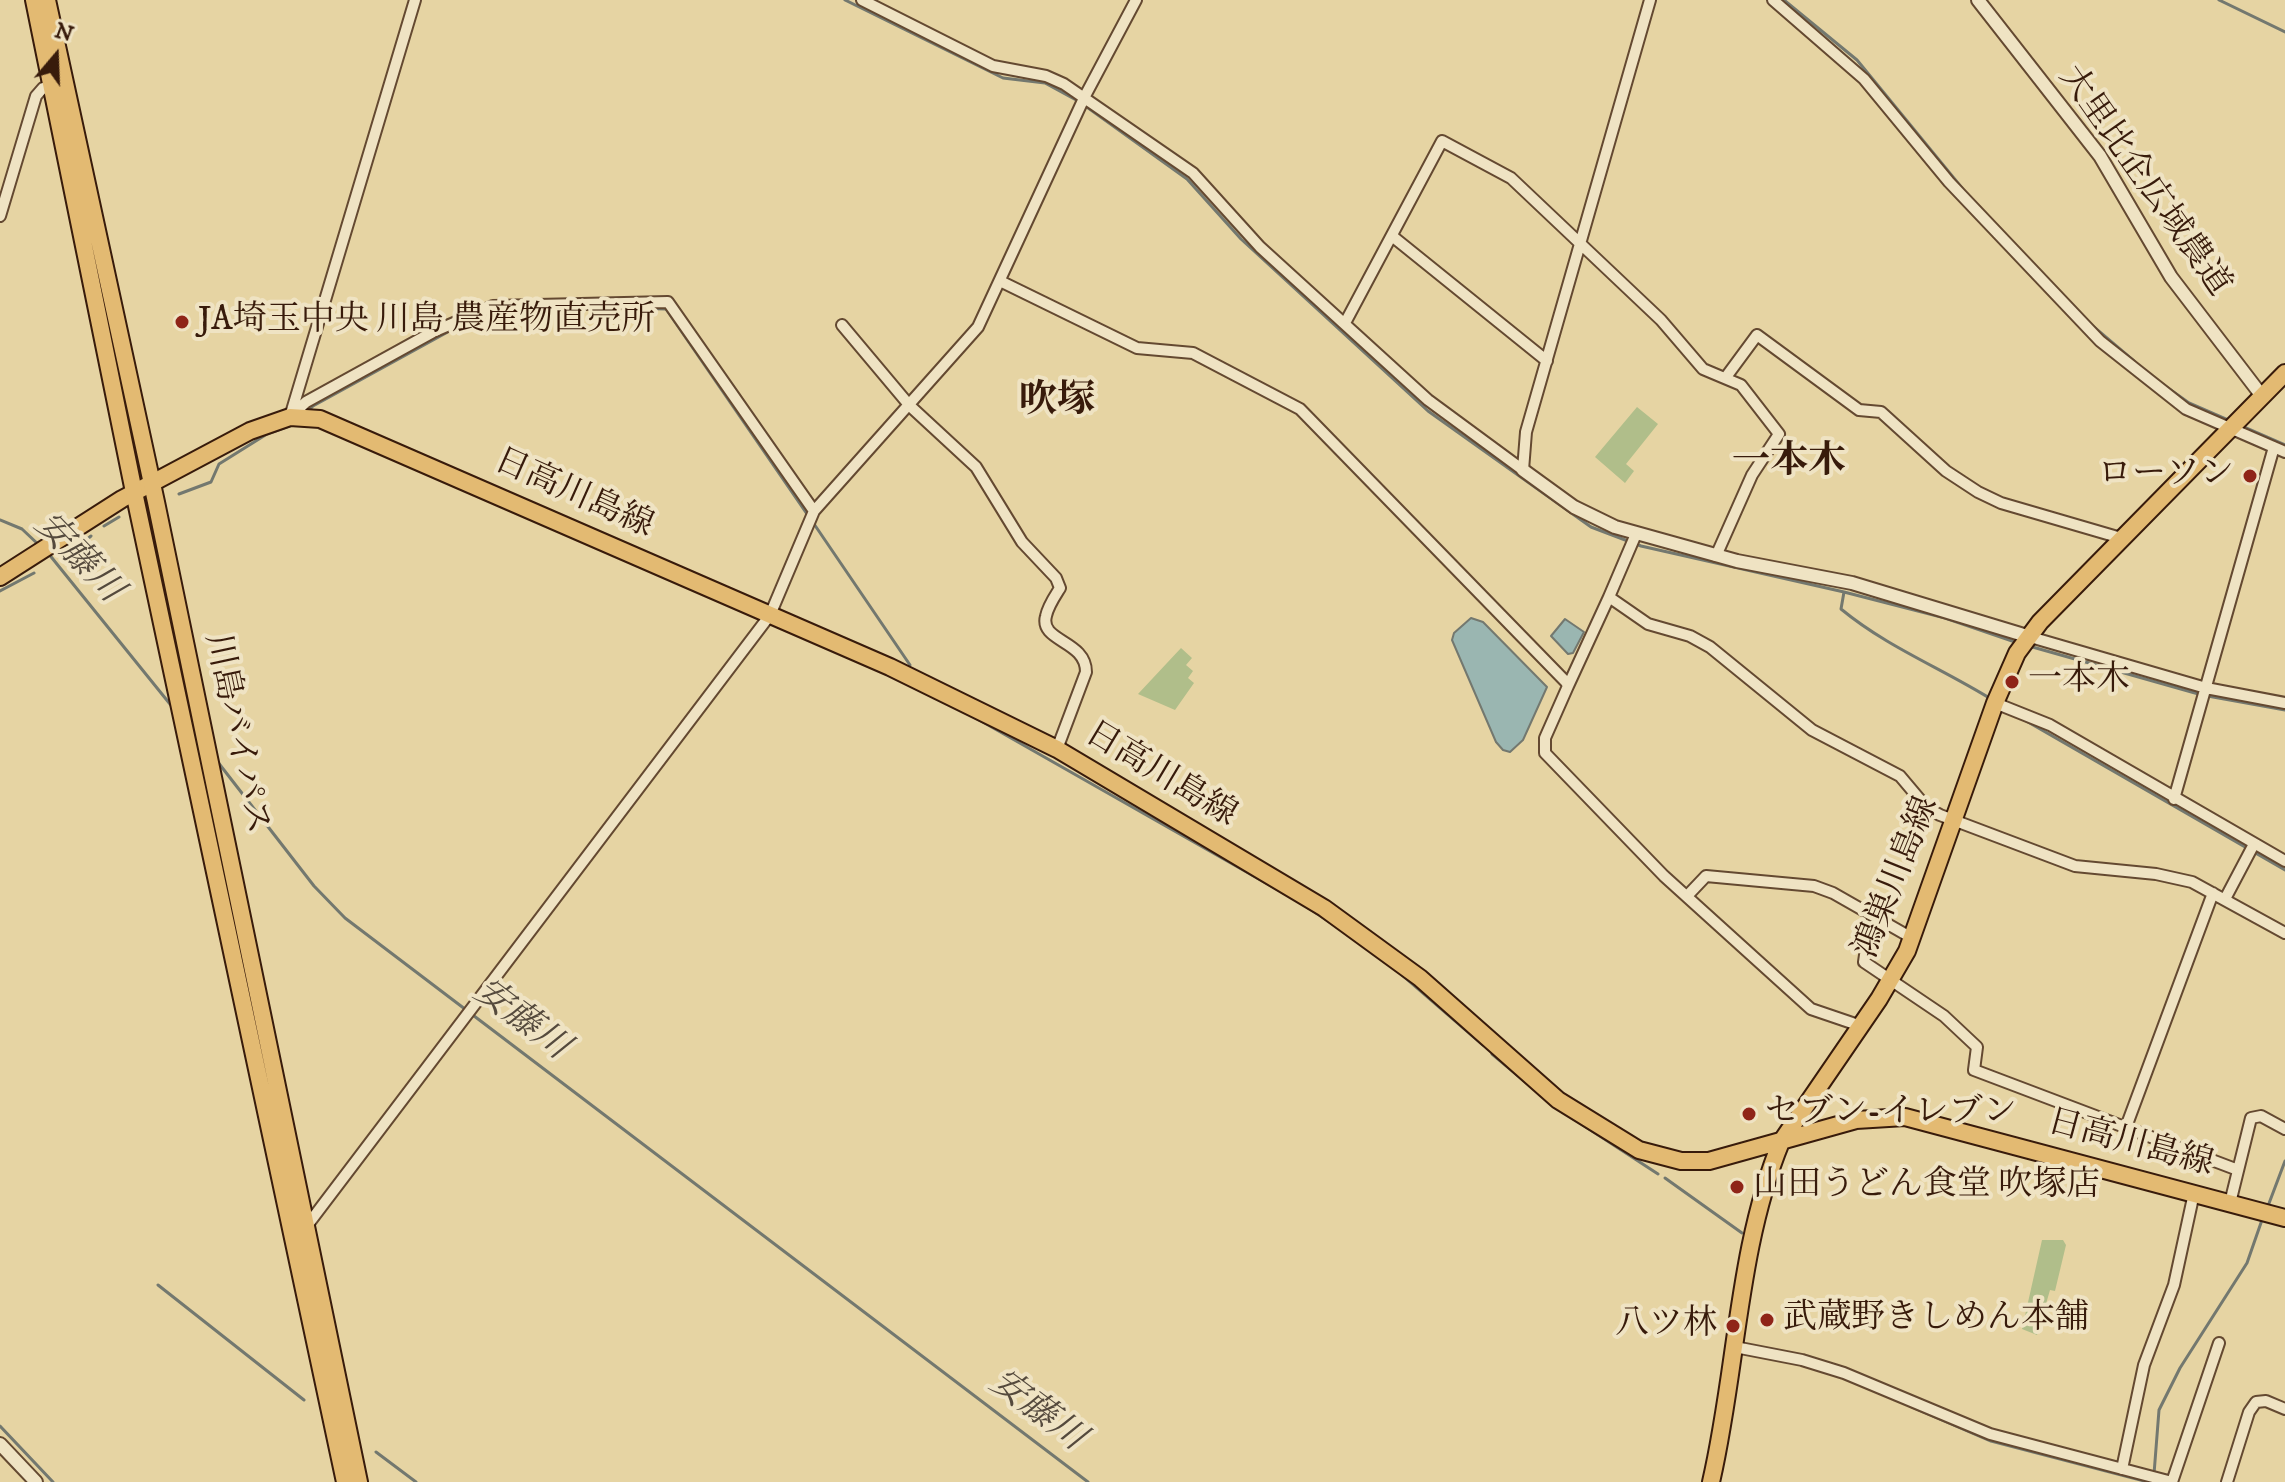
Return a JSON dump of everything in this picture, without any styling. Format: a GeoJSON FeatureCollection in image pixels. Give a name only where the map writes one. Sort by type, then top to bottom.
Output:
{"type":"FeatureCollection","features":[{"type":"Feature","properties":{"kind":"main road","name":"川島バイパス"},"geometry":{"type":"LineString","coordinates":[[34,0],[58,84],[152,484],[359,1482]]}},
{"type":"Feature","properties":{"kind":"main road","name":"川島バイパス"},"geometry":{"type":"LineString","coordinates":[[47,0],[58,84],[134,492],[345,1482]]}},
{"type":"Feature","properties":{"kind":"main road","name":"鴻巣川島線"},"geometry":{"type":"LineString","coordinates":[[1711,1482],[1760,1208],[1781,1142],[1891,981],[1912,938],[1995,703],[2027,636],[2285,373]]}},
{"type":"Feature","properties":{"kind":"main road","name":"日高川島線"},"geometry":{"type":"LineString","coordinates":[[0,577],[134,492],[250,431],[290,417],[320,419],[978,708],[1057,749],[1337,917],[1420,978],[1558,1100],[1622,1142],[1662,1157],[1709,1161],[1856,1120],[1905,1117],[2285,1218]]}},
{"type":"Feature","properties":{"kind":"street"},"geometry":{"type":"LineString","coordinates":[[290,417],[415,0]]}},
{"type":"Feature","properties":{"kind":"street"},"geometry":{"type":"LineString","coordinates":[[862,0],[993,66],[1046,76],[1085,96],[1193,173],[1260,247],[1428,400],[1581,511],[1636,534],[1716,556],[1852,583],[2206,688],[2285,703]]}},
{"type":"Feature","properties":{"kind":"street"},"geometry":{"type":"LineString","coordinates":[[306,1227],[770,615],[814,511],[978,327],[1002,282],[1085,96],[1136,0]]}},
{"type":"Feature","properties":{"kind":"street"},"geometry":{"type":"LineString","coordinates":[[1523,470],[1523,441],[1650,0]]}},
{"type":"Feature","properties":{"kind":"street"},"geometry":{"type":"LineString","coordinates":[[1773,0],[1864,79],[1949,182],[2100,341],[2186,409],[2285,452]]}},
{"type":"Feature","properties":{"kind":"street","name":"大里比企広域農道"},"geometry":{"type":"LineString","coordinates":[[1978,0],[2100,156],[2171,277],[2262,396]]}},
{"type":"Feature","properties":{"kind":"street"},"geometry":{"type":"LineString","coordinates":[[0,216],[36,96],[43,88],[58,84]]}},
{"type":"Feature","properties":{"kind":"street"},"geometry":{"type":"LineString","coordinates":[[1345,323],[1442,141],[1511,178],[1661,320],[1703,369],[1741,385],[1779,434],[1752,475],[1716,556]]}},
{"type":"Feature","properties":{"kind":"street"},"geometry":{"type":"LineString","coordinates":[[1392,236],[1547,361]]}},
{"type":"Feature","properties":{"kind":"street"},"geometry":{"type":"LineString","coordinates":[[1002,282],[1137,348],[1193,353],[1300,409],[1568,686]]}},
{"type":"Feature","properties":{"kind":"street"},"geometry":{"type":"LineString","coordinates":[[290,417],[306,402],[408,346],[493,306],[668,302],[814,511]]}},
{"type":"Feature","properties":{"kind":"street"},"geometry":{"type":"LineString","coordinates":[[842,325],[910,406],[976,467],[1022,542],[1056,578],[1060,588],[1046,615],[1045,625],[1049,633],[1078,650],[1086,659],[1086,672],[1057,749]]}},
{"type":"Feature","properties":{"kind":"street"},"geometry":{"type":"LineString","coordinates":[[1726,377],[1757,335],[1859,410],[1881,412],[1946,471],[1978,492],[2001,503],[2121,538]]}},
{"type":"Feature","properties":{"kind":"street"},"geometry":{"type":"LineString","coordinates":[[2174,799],[2274,447]]}},
{"type":"Feature","properties":{"kind":"street"},"geometry":{"type":"LineString","coordinates":[[1636,534],[1545,738],[1545,753],[1687,896],[1811,1009],[1861,1026]]}},
{"type":"Feature","properties":{"kind":"street"},"geometry":{"type":"LineString","coordinates":[[1609,597],[1648,624],[1690,636],[1710,647],[1771,694],[1794,717],[1834,743],[1900,776],[1927,808],[2075,866],[2156,874],[2192,882],[2285,933]]}},
{"type":"Feature","properties":{"kind":"street"},"geometry":{"type":"LineString","coordinates":[[1995,703],[2050,725],[2285,861]]}},
{"type":"Feature","properties":{"kind":"street"},"geometry":{"type":"LineString","coordinates":[[2225,899],[2254,844]]}},
{"type":"Feature","properties":{"kind":"street"},"geometry":{"type":"LineString","coordinates":[[1687,896],[1706,876],[1798,883],[1833,893],[1880,923],[1912,938]]}},
{"type":"Feature","properties":{"kind":"street"},"geometry":{"type":"LineString","coordinates":[[2126,1127],[2213,893]]}},
{"type":"Feature","properties":{"kind":"street"},"geometry":{"type":"LineString","coordinates":[[1880,923],[1866,948],[1864,962],[1944,1016],[1975,1043],[1972,1067],[1978,1072],[2238,1170]]}},
{"type":"Feature","properties":{"kind":"street"},"geometry":{"type":"LineString","coordinates":[[2230,1203],[2251,1118],[2261,1116],[2285,1129]]}},
{"type":"Feature","properties":{"kind":"street"},"geometry":{"type":"LineString","coordinates":[[2122,1469],[2144,1365],[2174,1285],[2194,1193]]}},
{"type":"Feature","properties":{"kind":"street"},"geometry":{"type":"LineString","coordinates":[[1735,1347],[1830,1368],[1990,1434],[2172,1482],[2219,1343]]}},
{"type":"Feature","properties":{"kind":"street"},"geometry":{"type":"LineString","coordinates":[[2227,1482],[2249,1412],[2256,1402],[2266,1401],[2285,1409]]}},
{"type":"Feature","properties":{"kind":"street"},"geometry":{"type":"LineString","coordinates":[[0,1444],[36,1482]]}},
{"type":"Feature","properties":{"kind":"green space"},"geometry":{"type":"Polygon","coordinates":[[[1637,407],[1658,424],[1626,464],[1634,471],[1625,483],[1595,457],[1637,407]]]}},
{"type":"Feature","properties":{"kind":"green space"},"geometry":{"type":"Polygon","coordinates":[[[1181,648],[1192,658],[1186,665],[1193,671],[1188,678],[1194,683],[1175,710],[1138,694],[1181,648]]]}},
{"type":"Feature","properties":{"kind":"green space"},"geometry":{"type":"Polygon","coordinates":[[[2042,1240],[2063,1240],[2066,1245],[2055,1291],[2050,1290],[2037,1335],[2022,1329],[2042,1240]]]}},
{"type":"Feature","properties":{"kind":"water"},"geometry":{"type":"Polygon","coordinates":[[[1471,618],[1483,622],[1547,687],[1523,740],[1510,752],[1503,750],[1496,742],[1452,640],[1454,633],[1471,618]]]}},
{"type":"Feature","properties":{"kind":"water"},"geometry":{"type":"Polygon","coordinates":[[[1565,619],[1584,632],[1573,653],[1568,654],[1551,636],[1565,619]]]}},
{"type":"Feature","properties":{"kind":"waterway"},"geometry":{"type":"LineString","coordinates":[[845,0],[1003,78],[1045,83],[1078,101]]}},
{"type":"Feature","properties":{"kind":"waterway"},"geometry":{"type":"LineString","coordinates":[[1784,0],[1857,60],[1962,188]]}},
{"type":"Feature","properties":{"kind":"waterway"},"geometry":{"type":"LineString","coordinates":[[2219,0],[2285,32]]}},
{"type":"Feature","properties":{"kind":"waterway"},"geometry":{"type":"LineString","coordinates":[[1084,105],[1187,179],[1241,239],[1428,411],[1591,527],[1641,546],[1844,592],[1945,618],[2018,643]]}},
{"type":"Feature","properties":{"kind":"waterway"},"geometry":{"type":"LineString","coordinates":[[627,308],[666,309],[807,514]]}},
{"type":"Feature","properties":{"kind":"waterway"},"geometry":{"type":"LineString","coordinates":[[487,314],[523,310]]}},
{"type":"Feature","properties":{"kind":"waterway"},"geometry":{"type":"LineString","coordinates":[[2088,322],[2134,361]]}},
{"type":"Feature","properties":{"kind":"waterway"},"geometry":{"type":"LineString","coordinates":[[306,413],[313,406],[455,328]]}},
{"type":"Feature","properties":{"kind":"waterway"},"geometry":{"type":"LineString","coordinates":[[2161,383],[2189,403],[2228,420]]}},
{"type":"Feature","properties":{"kind":"waterway"},"geometry":{"type":"LineString","coordinates":[[179,494],[211,482],[219,464],[267,434],[295,424]]}},
{"type":"Feature","properties":{"kind":"waterway"},"geometry":{"type":"LineString","coordinates":[[2242,426],[2285,445]]}},
{"type":"Feature","properties":{"kind":"waterway"},"geometry":{"type":"LineString","coordinates":[[104,526],[119,517]]}},
{"type":"Feature","properties":{"kind":"waterway","name":"安藤川"},"geometry":{"type":"LineString","coordinates":[[0,520],[22,529],[40,546]]}},
{"type":"Feature","properties":{"kind":"waterway"},"geometry":{"type":"LineString","coordinates":[[812,521],[910,665]]}},
{"type":"Feature","properties":{"kind":"waterway"},"geometry":{"type":"LineString","coordinates":[[69,545],[75,549],[91,536]]}},
{"type":"Feature","properties":{"kind":"waterway","name":"安藤川"},"geometry":{"type":"LineString","coordinates":[[48,553],[174,709]]}},
{"type":"Feature","properties":{"kind":"waterway"},"geometry":{"type":"LineString","coordinates":[[0,591],[34,573]]}},
{"type":"Feature","properties":{"kind":"waterway"},"geometry":{"type":"LineString","coordinates":[[1844,592],[1841,609],[1859,623],[1991,699]]}},
{"type":"Feature","properties":{"kind":"waterway"},"geometry":{"type":"LineString","coordinates":[[2029,646],[2202,695],[2285,710]]}},
{"type":"Feature","properties":{"kind":"waterway"},"geometry":{"type":"LineString","coordinates":[[974,717],[1294,899]]}},
{"type":"Feature","properties":{"kind":"waterway"},"geometry":{"type":"LineString","coordinates":[[2021,718],[2285,870]]}},
{"type":"Feature","properties":{"kind":"waterway","name":"安藤川"},"geometry":{"type":"LineString","coordinates":[[217,761],[314,886],[345,918],[1088,1482]]}},
{"type":"Feature","properties":{"kind":"waterway"},"geometry":{"type":"LineString","coordinates":[[1304,905],[1334,925]]}},
{"type":"Feature","properties":{"kind":"waterway"},"geometry":{"type":"LineString","coordinates":[[1401,974],[1483,1045]]}},
{"type":"Feature","properties":{"kind":"waterway"},"geometry":{"type":"LineString","coordinates":[[1492,1054],[1547,1100]]}},
{"type":"Feature","properties":{"kind":"waterway"},"geometry":{"type":"LineString","coordinates":[[1566,1114],[1658,1174]]}},
{"type":"Feature","properties":{"kind":"waterway"},"geometry":{"type":"LineString","coordinates":[[2268,1206],[2285,1161]]}},
{"type":"Feature","properties":{"kind":"waterway"},"geometry":{"type":"LineString","coordinates":[[1665,1178],[1742,1233]]}},
{"type":"Feature","properties":{"kind":"waterway"},"geometry":{"type":"LineString","coordinates":[[2154,1474],[2159,1410],[2180,1368],[2247,1263],[2263,1217]]}},
{"type":"Feature","properties":{"kind":"waterway"},"geometry":{"type":"LineString","coordinates":[[158,1285],[304,1400]]}},
{"type":"Feature","properties":{"kind":"waterway"},"geometry":{"type":"LineString","coordinates":[[1910,1406],[1991,1441],[2148,1482]]}},
{"type":"Feature","properties":{"kind":"waterway"},"geometry":{"type":"LineString","coordinates":[[0,1426],[53,1482]]}},
{"type":"Feature","properties":{"kind":"waterway"},"geometry":{"type":"LineString","coordinates":[[376,1452],[416,1482]]}},
{"type":"Feature","properties":{"kind":"place","name":"JA埼玉中央 川島 農産物直売所"},"geometry":{"type":"Point","coordinates":[182,322]}},
{"type":"Feature","properties":{"kind":"place","name":"ローソン"},"geometry":{"type":"Point","coordinates":[2250,476]}},
{"type":"Feature","properties":{"kind":"place","name":"一本木"},"geometry":{"type":"Point","coordinates":[2012,682]}},
{"type":"Feature","properties":{"kind":"place","name":"セブン-イレブン"},"geometry":{"type":"Point","coordinates":[1749,1114]}},
{"type":"Feature","properties":{"kind":"place","name":"山田うどん食堂 吹塚店"},"geometry":{"type":"Point","coordinates":[1737,1187]}},
{"type":"Feature","properties":{"kind":"place","name":"武蔵野きしめん本舗"},"geometry":{"type":"Point","coordinates":[1767,1320]}},
{"type":"Feature","properties":{"kind":"place","name":"八ツ林"},"geometry":{"type":"Point","coordinates":[1733,1326]}},
{"type":"Feature","properties":{"kind":"district","name":"吹塚"},"geometry":{"type":"Point","coordinates":[1057,403]}},
{"type":"Feature","properties":{"kind":"district","name":"一本木"},"geometry":{"type":"Point","coordinates":[1789,464]}}]}
